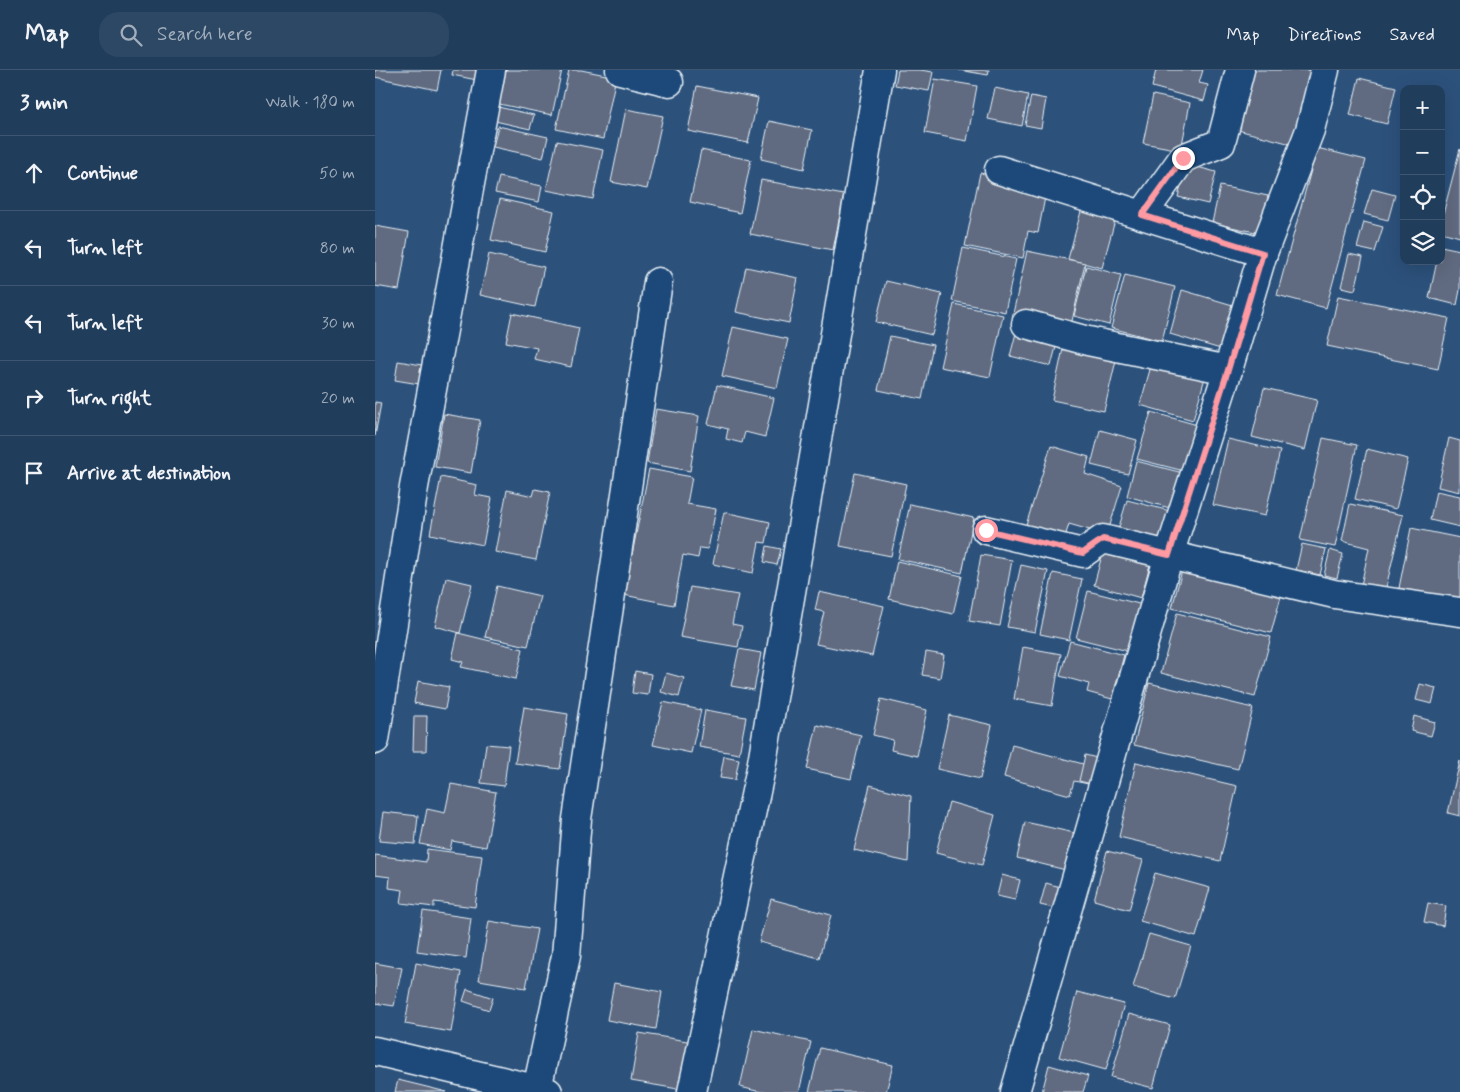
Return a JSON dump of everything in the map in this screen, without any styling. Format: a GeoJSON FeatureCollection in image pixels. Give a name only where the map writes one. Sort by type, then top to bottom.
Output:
{"type":"FeatureCollection","features":[{"type":"Feature","properties":{"kind":"street"},"geometry":{"type":"LineString","coordinates":[[375,740],[414,488],[491,70]]}},
{"type":"Feature","properties":{"kind":"street"},"geometry":{"type":"LineString","coordinates":[[619,70],[669,82]]}},
{"type":"Feature","properties":{"kind":"street"},"geometry":{"type":"LineString","coordinates":[[692,1092],[761,768],[880,70]]}},
{"type":"Feature","properties":{"kind":"street"},"geometry":{"type":"LineString","coordinates":[[1142,215],[1183,158],[1221,143],[1240,70]]}},
{"type":"Feature","properties":{"kind":"street"},"geometry":{"type":"LineString","coordinates":[[1015,1092],[1169,555],[1263,253],[1310,130],[1325,70]]}},
{"type":"Feature","properties":{"kind":"street"},"geometry":{"type":"LineString","coordinates":[[999,170],[1263,253]]}},
{"type":"Feature","properties":{"kind":"street"},"geometry":{"type":"LineString","coordinates":[[375,1051],[543,1091],[566,956],[577,819],[658,282]]}},
{"type":"Feature","properties":{"kind":"street"},"geometry":{"type":"LineString","coordinates":[[1026,324],[1088,341],[1228,370]]}},
{"type":"Feature","properties":{"kind":"street"},"geometry":{"type":"LineString","coordinates":[[986,530],[1083,553],[1103,539],[1334,594],[1460,612]]}},
{"type":"Feature","properties":{"kind":"building"},"geometry":{"type":"Polygon","coordinates":[[[375,70],[441,70],[437,90],[375,77],[375,70]]]}},
{"type":"Feature","properties":{"kind":"building"},"geometry":{"type":"Polygon","coordinates":[[[453,70],[480,70],[477,80],[452,75],[453,70]]]}},
{"type":"Feature","properties":{"kind":"building"},"geometry":{"type":"Polygon","coordinates":[[[506,70],[562,70],[552,115],[499,104],[506,70]]]}},
{"type":"Feature","properties":{"kind":"building"},"geometry":{"type":"Polygon","coordinates":[[[569,70],[581,70],[616,77],[603,139],[556,129],[569,70]]]}},
{"type":"Feature","properties":{"kind":"building"},"geometry":{"type":"Polygon","coordinates":[[[898,70],[933,72],[929,91],[895,85],[898,70]]]}},
{"type":"Feature","properties":{"kind":"building"},"geometry":{"type":"Polygon","coordinates":[[[959,70],[989,70],[988,75],[959,70]]]}},
{"type":"Feature","properties":{"kind":"building"},"geometry":{"type":"Polygon","coordinates":[[[1156,70],[1203,70],[1199,83],[1208,85],[1204,101],[1152,87],[1156,70]]]}},
{"type":"Feature","properties":{"kind":"building"},"geometry":{"type":"Polygon","coordinates":[[[1250,70],[1315,70],[1295,145],[1234,129],[1250,70]]]}},
{"type":"Feature","properties":{"kind":"building"},"geometry":{"type":"Polygon","coordinates":[[[1359,78],[1396,87],[1387,124],[1350,115],[1359,78]]]}},
{"type":"Feature","properties":{"kind":"building"},"geometry":{"type":"Polygon","coordinates":[[[935,79],[977,86],[967,141],[925,133],[935,79]]]}},
{"type":"Feature","properties":{"kind":"building"},"geometry":{"type":"Polygon","coordinates":[[[697,86],[758,98],[748,143],[688,131],[697,86]]]}},
{"type":"Feature","properties":{"kind":"building"},"geometry":{"type":"Polygon","coordinates":[[[995,88],[1028,95],[1022,126],[988,119],[995,88]]]}},
{"type":"Feature","properties":{"kind":"building"},"geometry":{"type":"Polygon","coordinates":[[[1153,95],[1190,103],[1181,150],[1143,143],[1153,95]]]}},
{"type":"Feature","properties":{"kind":"building"},"geometry":{"type":"Polygon","coordinates":[[[1031,96],[1046,99],[1041,128],[1025,125],[1031,96]]]}},
{"type":"Feature","properties":{"kind":"building"},"geometry":{"type":"Polygon","coordinates":[[[498,107],[534,115],[530,129],[495,121],[498,107]]]}},
{"type":"Feature","properties":{"kind":"building"},"geometry":{"type":"Polygon","coordinates":[[[626,109],[663,116],[647,189],[611,182],[626,109]]]}},
{"type":"Feature","properties":{"kind":"building"},"geometry":{"type":"Polygon","coordinates":[[[769,121],[812,130],[804,169],[761,159],[769,121]]]}},
{"type":"Feature","properties":{"kind":"building"},"geometry":{"type":"Polygon","coordinates":[[[498,126],[548,137],[543,158],[493,147],[498,126]]]}},
{"type":"Feature","properties":{"kind":"building"},"geometry":{"type":"Polygon","coordinates":[[[557,141],[603,150],[593,199],[546,190],[557,141]]]}},
{"type":"Feature","properties":{"kind":"building"},"geometry":{"type":"Polygon","coordinates":[[[1317,148],[1366,160],[1326,308],[1277,295],[1317,148]]]}},
{"type":"Feature","properties":{"kind":"building"},"geometry":{"type":"Polygon","coordinates":[[[1460,149],[1460,237],[1445,233],[1445,207],[1460,149]]]}},
{"type":"Feature","properties":{"kind":"building"},"geometry":{"type":"Polygon","coordinates":[[[701,150],[751,160],[740,213],[690,202],[701,150]]]}},
{"type":"Feature","properties":{"kind":"building"},"geometry":{"type":"Polygon","coordinates":[[[1186,164],[1216,172],[1208,204],[1178,197],[1186,164]]]}},
{"type":"Feature","properties":{"kind":"building"},"geometry":{"type":"Polygon","coordinates":[[[980,173],[1047,187],[1038,233],[1028,231],[1023,258],[965,246],[980,173]]]}},
{"type":"Feature","properties":{"kind":"building"},"geometry":{"type":"Polygon","coordinates":[[[499,177],[542,186],[539,202],[495,193],[499,177]]]}},
{"type":"Feature","properties":{"kind":"building"},"geometry":{"type":"Polygon","coordinates":[[[761,180],[844,195],[833,250],[750,234],[761,180]]]}},
{"type":"Feature","properties":{"kind":"building"},"geometry":{"type":"Polygon","coordinates":[[[1220,186],[1268,196],[1260,233],[1212,223],[1220,186]]]}},
{"type":"Feature","properties":{"kind":"building"},"geometry":{"type":"Polygon","coordinates":[[[1372,189],[1395,195],[1388,220],[1364,214],[1372,189]]]}},
{"type":"Feature","properties":{"kind":"building"},"geometry":{"type":"Polygon","coordinates":[[[500,199],[554,211],[545,252],[491,240],[500,199]]]}},
{"type":"Feature","properties":{"kind":"building"},"geometry":{"type":"Polygon","coordinates":[[[1083,204],[1117,213],[1102,268],[1068,259],[1083,204]]]}},
{"type":"Feature","properties":{"kind":"building"},"geometry":{"type":"Polygon","coordinates":[[[1364,222],[1383,227],[1375,252],[1357,248],[1364,222]]]}},
{"type":"Feature","properties":{"kind":"building"},"geometry":{"type":"Polygon","coordinates":[[[375,226],[409,232],[399,290],[375,286],[375,226]]]}},
{"type":"Feature","properties":{"kind":"building"},"geometry":{"type":"Polygon","coordinates":[[[1445,247],[1460,250],[1460,290],[1457,305],[1429,298],[1436,265],[1445,265],[1445,247]]]}},
{"type":"Feature","properties":{"kind":"building"},"geometry":{"type":"Polygon","coordinates":[[[963,248],[1016,259],[1005,312],[952,301],[963,248]]]}},
{"type":"Feature","properties":{"kind":"building"},"geometry":{"type":"Polygon","coordinates":[[[1027,251],[1085,263],[1070,330],[1012,318],[1027,251]]]}},
{"type":"Feature","properties":{"kind":"building"},"geometry":{"type":"Polygon","coordinates":[[[489,254],[544,267],[535,307],[480,295],[489,254]]]}},
{"type":"Feature","properties":{"kind":"building"},"geometry":{"type":"Polygon","coordinates":[[[1349,254],[1363,257],[1355,290],[1341,287],[1349,254]]]}},
{"type":"Feature","properties":{"kind":"building"},"geometry":{"type":"Polygon","coordinates":[[[1086,266],[1121,275],[1109,325],[1074,316],[1086,266]]]}},
{"type":"Feature","properties":{"kind":"building"},"geometry":{"type":"Polygon","coordinates":[[[746,267],[798,278],[789,323],[736,312],[746,267]]]}},
{"type":"Feature","properties":{"kind":"building"},"geometry":{"type":"Polygon","coordinates":[[[1125,275],[1175,287],[1162,341],[1111,328],[1125,275]]]}},
{"type":"Feature","properties":{"kind":"building"},"geometry":{"type":"Polygon","coordinates":[[[886,281],[942,294],[932,335],[876,322],[886,281]]]}},
{"type":"Feature","properties":{"kind":"building"},"geometry":{"type":"Polygon","coordinates":[[[1182,290],[1236,306],[1224,350],[1170,334],[1182,290]]]}},
{"type":"Feature","properties":{"kind":"building"},"geometry":{"type":"Polygon","coordinates":[[[1338,296],[1449,318],[1438,369],[1327,346],[1338,296]]]}},
{"type":"Feature","properties":{"kind":"building"},"geometry":{"type":"Polygon","coordinates":[[[954,304],[1003,315],[990,377],[940,367],[954,304]]]}},
{"type":"Feature","properties":{"kind":"building"},"geometry":{"type":"Polygon","coordinates":[[[512,313],[579,328],[571,367],[534,359],[537,348],[506,342],[512,313]]]}},
{"type":"Feature","properties":{"kind":"building"},"geometry":{"type":"Polygon","coordinates":[[[733,327],[788,339],[777,388],[722,376],[733,327]]]}},
{"type":"Feature","properties":{"kind":"building"},"geometry":{"type":"Polygon","coordinates":[[[1016,333],[1057,343],[1051,366],[1010,356],[1016,333]]]}},
{"type":"Feature","properties":{"kind":"building"},"geometry":{"type":"Polygon","coordinates":[[[890,336],[933,345],[922,399],[878,390],[890,336]]]}},
{"type":"Feature","properties":{"kind":"building"},"geometry":{"type":"Polygon","coordinates":[[[1064,344],[1117,356],[1104,411],[1052,400],[1064,344]]]}},
{"type":"Feature","properties":{"kind":"building"},"geometry":{"type":"Polygon","coordinates":[[[1153,359],[1206,374],[1193,420],[1140,405],[1153,359]]]}},
{"type":"Feature","properties":{"kind":"building"},"geometry":{"type":"Polygon","coordinates":[[[398,361],[428,366],[425,385],[395,380],[398,361]]]}},
{"type":"Feature","properties":{"kind":"building"},"geometry":{"type":"Polygon","coordinates":[[[717,385],[774,398],[765,437],[745,432],[742,443],[726,439],[728,429],[708,424],[717,385]]]}},
{"type":"Feature","properties":{"kind":"building"},"geometry":{"type":"Polygon","coordinates":[[[1264,388],[1317,400],[1305,450],[1252,437],[1264,388]]]}},
{"type":"Feature","properties":{"kind":"building"},"geometry":{"type":"Polygon","coordinates":[[[375,402],[381,403],[375,436],[375,402]]]}},
{"type":"Feature","properties":{"kind":"building"},"geometry":{"type":"Polygon","coordinates":[[[656,409],[699,416],[690,471],[647,463],[656,409]]]}},
{"type":"Feature","properties":{"kind":"building"},"geometry":{"type":"Polygon","coordinates":[[[1151,412],[1201,426],[1188,472],[1137,459],[1151,412]]]}},
{"type":"Feature","properties":{"kind":"building"},"geometry":{"type":"Polygon","coordinates":[[[444,414],[480,420],[471,473],[435,467],[444,414]]]}},
{"type":"Feature","properties":{"kind":"building"},"geometry":{"type":"Polygon","coordinates":[[[1100,430],[1137,440],[1128,474],[1091,465],[1100,430]]]}},
{"type":"Feature","properties":{"kind":"building"},"geometry":{"type":"Polygon","coordinates":[[[1323,438],[1357,445],[1335,547],[1300,540],[1323,438]]]}},
{"type":"Feature","properties":{"kind":"building"},"geometry":{"type":"Polygon","coordinates":[[[1449,438],[1460,441],[1460,492],[1438,487],[1449,438]]]}},
{"type":"Feature","properties":{"kind":"building"},"geometry":{"type":"Polygon","coordinates":[[[1228,439],[1280,451],[1265,516],[1213,505],[1228,439]]]}},
{"type":"Feature","properties":{"kind":"building"},"geometry":{"type":"Polygon","coordinates":[[[1051,446],[1089,457],[1085,474],[1122,486],[1107,535],[1069,524],[1065,537],[1026,525],[1051,446]]]}},
{"type":"Feature","properties":{"kind":"building"},"geometry":{"type":"Polygon","coordinates":[[[1367,449],[1408,459],[1396,509],[1355,499],[1367,449]]]}},
{"type":"Feature","properties":{"kind":"building"},"geometry":{"type":"Polygon","coordinates":[[[1136,461],[1187,474],[1177,510],[1127,496],[1136,461]]]}},
{"type":"Feature","properties":{"kind":"building"},"geometry":{"type":"Polygon","coordinates":[[[649,469],[692,477],[687,504],[716,509],[708,549],[700,548],[698,558],[683,555],[674,605],[624,595],[649,469]]]}},
{"type":"Feature","properties":{"kind":"building"},"geometry":{"type":"Polygon","coordinates":[[[855,473],[906,484],[891,556],[840,546],[855,473]]]}},
{"type":"Feature","properties":{"kind":"building"},"geometry":{"type":"Polygon","coordinates":[[[441,477],[477,485],[475,495],[492,498],[483,545],[430,534],[441,477]]]}},
{"type":"Feature","properties":{"kind":"building"},"geometry":{"type":"Polygon","coordinates":[[[535,489],[550,492],[536,560],[495,552],[507,490],[533,496],[535,489]]]}},
{"type":"Feature","properties":{"kind":"building"},"geometry":{"type":"Polygon","coordinates":[[[1436,491],[1460,496],[1460,527],[1430,520],[1436,491]]]}},
{"type":"Feature","properties":{"kind":"building"},"geometry":{"type":"Polygon","coordinates":[[[1127,500],[1170,511],[1159,549],[1116,537],[1127,500]]]}},
{"type":"Feature","properties":{"kind":"building"},"geometry":{"type":"Polygon","coordinates":[[[910,504],[974,518],[962,573],[898,559],[910,504]]]}},
{"type":"Feature","properties":{"kind":"building"},"geometry":{"type":"Polygon","coordinates":[[[1350,504],[1403,515],[1384,596],[1360,590],[1369,548],[1342,541],[1350,504]]]}},
{"type":"Feature","properties":{"kind":"building"},"geometry":{"type":"Polygon","coordinates":[[[724,512],[770,522],[766,543],[759,542],[753,573],[713,564],[724,512]]]}},
{"type":"Feature","properties":{"kind":"building"},"geometry":{"type":"Polygon","coordinates":[[[1411,528],[1460,538],[1460,600],[1399,588],[1411,528]]]}},
{"type":"Feature","properties":{"kind":"building"},"geometry":{"type":"Polygon","coordinates":[[[1105,544],[1152,557],[1141,598],[1094,585],[1105,544]]]}},
{"type":"Feature","properties":{"kind":"building"},"geometry":{"type":"Polygon","coordinates":[[[1302,544],[1326,549],[1320,575],[1296,570],[1302,544]]]}},
{"type":"Feature","properties":{"kind":"building"},"geometry":{"type":"Polygon","coordinates":[[[767,546],[781,549],[777,565],[764,562],[767,546]]]}},
{"type":"Feature","properties":{"kind":"building"},"geometry":{"type":"Polygon","coordinates":[[[1330,550],[1343,554],[1337,578],[1324,575],[1330,550]]]}},
{"type":"Feature","properties":{"kind":"building"},"geometry":{"type":"Polygon","coordinates":[[[981,555],[1012,560],[1000,626],[969,621],[981,555]]]}},
{"type":"Feature","properties":{"kind":"building"},"geometry":{"type":"Polygon","coordinates":[[[897,561],[962,576],[953,614],[889,599],[897,561]]]}},
{"type":"Feature","properties":{"kind":"building"},"geometry":{"type":"Polygon","coordinates":[[[1184,563],[1283,589],[1271,633],[1172,608],[1184,563]]]}},
{"type":"Feature","properties":{"kind":"building"},"geometry":{"type":"Polygon","coordinates":[[[1021,565],[1048,571],[1035,632],[1007,627],[1021,565]]]}},
{"type":"Feature","properties":{"kind":"building"},"geometry":{"type":"Polygon","coordinates":[[[1053,573],[1082,579],[1069,640],[1040,634],[1053,573]]]}},
{"type":"Feature","properties":{"kind":"building"},"geometry":{"type":"Polygon","coordinates":[[[446,578],[472,584],[460,633],[435,626],[446,578]]]}},
{"type":"Feature","properties":{"kind":"building"},"geometry":{"type":"Polygon","coordinates":[[[497,586],[540,596],[528,646],[485,637],[497,586]]]}},
{"type":"Feature","properties":{"kind":"building"},"geometry":{"type":"Polygon","coordinates":[[[690,587],[738,595],[732,624],[742,626],[738,647],[680,637],[690,587]]]}},
{"type":"Feature","properties":{"kind":"building"},"geometry":{"type":"Polygon","coordinates":[[[1088,591],[1143,605],[1132,652],[1076,638],[1088,591]]]}},
{"type":"Feature","properties":{"kind":"building"},"geometry":{"type":"Polygon","coordinates":[[[819,592],[884,606],[872,656],[816,644],[824,612],[815,610],[819,592]]]}},
{"type":"Feature","properties":{"kind":"building"},"geometry":{"type":"Polygon","coordinates":[[[1177,613],[1271,637],[1255,697],[1161,673],[1177,613]]]}},
{"type":"Feature","properties":{"kind":"building"},"geometry":{"type":"Polygon","coordinates":[[[458,633],[523,649],[516,679],[461,667],[463,662],[452,659],[458,633]]]}},
{"type":"Feature","properties":{"kind":"building"},"geometry":{"type":"Polygon","coordinates":[[[1070,641],[1124,655],[1112,699],[1087,692],[1089,684],[1060,676],[1070,641]]]}},
{"type":"Feature","properties":{"kind":"building"},"geometry":{"type":"Polygon","coordinates":[[[1023,647],[1061,654],[1052,706],[1014,699],[1023,647]]]}},
{"type":"Feature","properties":{"kind":"building"},"geometry":{"type":"Polygon","coordinates":[[[739,649],[761,653],[754,690],[731,686],[739,649]]]}},
{"type":"Feature","properties":{"kind":"building"},"geometry":{"type":"Polygon","coordinates":[[[926,652],[944,655],[940,678],[922,675],[926,652]]]}},
{"type":"Feature","properties":{"kind":"building"},"geometry":{"type":"Polygon","coordinates":[[[635,671],[651,674],[648,695],[632,693],[635,671]]]}},
{"type":"Feature","properties":{"kind":"building"},"geometry":{"type":"Polygon","coordinates":[[[666,673],[684,678],[679,697],[661,692],[666,673]]]}},
{"type":"Feature","properties":{"kind":"building"},"geometry":{"type":"Polygon","coordinates":[[[418,681],[449,687],[445,709],[414,703],[418,681]]]}},
{"type":"Feature","properties":{"kind":"building"},"geometry":{"type":"Polygon","coordinates":[[[1149,683],[1253,708],[1238,769],[1134,745],[1149,683]]]}},
{"type":"Feature","properties":{"kind":"building"},"geometry":{"type":"Polygon","coordinates":[[[1420,684],[1436,688],[1432,704],[1416,700],[1420,684]]]}},
{"type":"Feature","properties":{"kind":"building"},"geometry":{"type":"Polygon","coordinates":[[[881,699],[927,710],[917,756],[891,750],[893,740],[873,735],[881,699]]]}},
{"type":"Feature","properties":{"kind":"building"},"geometry":{"type":"Polygon","coordinates":[[[663,702],[701,710],[691,753],[653,745],[663,702]]]}},
{"type":"Feature","properties":{"kind":"building"},"geometry":{"type":"Polygon","coordinates":[[[524,707],[568,714],[560,769],[515,763],[524,707]]]}},
{"type":"Feature","properties":{"kind":"building"},"geometry":{"type":"Polygon","coordinates":[[[705,710],[746,717],[739,754],[699,747],[705,710]]]}},
{"type":"Feature","properties":{"kind":"building"},"geometry":{"type":"Polygon","coordinates":[[[949,715],[992,725],[980,779],[937,769],[949,715]]]}},
{"type":"Feature","properties":{"kind":"building"},"geometry":{"type":"Polygon","coordinates":[[[414,716],[427,716],[426,751],[413,751],[414,716]]]}},
{"type":"Feature","properties":{"kind":"building"},"geometry":{"type":"Polygon","coordinates":[[[1414,716],[1435,722],[1431,736],[1411,731],[1414,716]]]}},
{"type":"Feature","properties":{"kind":"building"},"geometry":{"type":"Polygon","coordinates":[[[817,725],[861,735],[851,779],[807,769],[817,725]]]}},
{"type":"Feature","properties":{"kind":"building"},"geometry":{"type":"Polygon","coordinates":[[[486,744],[509,746],[504,786],[481,783],[486,744]]]}},
{"type":"Feature","properties":{"kind":"building"},"geometry":{"type":"Polygon","coordinates":[[[1012,745],[1102,769],[1098,786],[1074,781],[1070,795],[1004,777],[1012,745]]]}},
{"type":"Feature","properties":{"kind":"building"},"geometry":{"type":"Polygon","coordinates":[[[1085,755],[1105,760],[1099,786],[1079,781],[1085,755]]]}},
{"type":"Feature","properties":{"kind":"building"},"geometry":{"type":"Polygon","coordinates":[[[724,756],[739,759],[735,780],[720,778],[724,756]]]}},
{"type":"Feature","properties":{"kind":"building"},"geometry":{"type":"Polygon","coordinates":[[[1460,761],[1460,816],[1448,813],[1460,761]]]}},
{"type":"Feature","properties":{"kind":"building"},"geometry":{"type":"Polygon","coordinates":[[[1136,762],[1237,786],[1220,861],[1119,837],[1136,762]]]}},
{"type":"Feature","properties":{"kind":"building"},"geometry":{"type":"Polygon","coordinates":[[[451,784],[496,792],[486,847],[452,841],[450,850],[420,844],[427,809],[445,813],[451,784]]]}},
{"type":"Feature","properties":{"kind":"building"},"geometry":{"type":"Polygon","coordinates":[[[870,785],[911,796],[908,862],[854,850],[870,785]]]}},
{"type":"Feature","properties":{"kind":"building"},"geometry":{"type":"Polygon","coordinates":[[[949,802],[995,815],[982,865],[936,853],[949,802]]]}},
{"type":"Feature","properties":{"kind":"building"},"geometry":{"type":"Polygon","coordinates":[[[383,812],[418,816],[415,844],[379,841],[383,812]]]}},
{"type":"Feature","properties":{"kind":"building"},"geometry":{"type":"Polygon","coordinates":[[[1025,822],[1079,834],[1070,871],[1017,858],[1025,822]]]}},
{"type":"Feature","properties":{"kind":"building"},"geometry":{"type":"Polygon","coordinates":[[[427,849],[482,856],[475,907],[434,902],[434,907],[401,903],[403,890],[389,888],[390,877],[375,875],[375,855],[426,862],[427,849]]]}},
{"type":"Feature","properties":{"kind":"building"},"geometry":{"type":"Polygon","coordinates":[[[1107,851],[1143,860],[1129,910],[1094,900],[1107,851]]]}},
{"type":"Feature","properties":{"kind":"building"},"geometry":{"type":"Polygon","coordinates":[[[1155,873],[1210,888],[1196,937],[1140,921],[1155,873]]]}},
{"type":"Feature","properties":{"kind":"building"},"geometry":{"type":"Polygon","coordinates":[[[1002,875],[1020,880],[1015,900],[997,896],[1002,875]]]}},
{"type":"Feature","properties":{"kind":"building"},"geometry":{"type":"Polygon","coordinates":[[[1046,883],[1064,888],[1058,909],[1040,905],[1046,883]]]}},
{"type":"Feature","properties":{"kind":"building"},"geometry":{"type":"Polygon","coordinates":[[[771,899],[831,915],[819,958],[759,942],[771,899]]]}},
{"type":"Feature","properties":{"kind":"building"},"geometry":{"type":"Polygon","coordinates":[[[1428,903],[1446,906],[1443,926],[1424,922],[1428,903]]]}},
{"type":"Feature","properties":{"kind":"building"},"geometry":{"type":"Polygon","coordinates":[[[423,911],[471,918],[466,958],[417,951],[423,911]]]}},
{"type":"Feature","properties":{"kind":"building"},"geometry":{"type":"Polygon","coordinates":[[[489,921],[537,929],[526,988],[479,980],[489,921]]]}},
{"type":"Feature","properties":{"kind":"building"},"geometry":{"type":"Polygon","coordinates":[[[1149,934],[1191,946],[1175,999],[1133,987],[1149,934]]]}},
{"type":"Feature","properties":{"kind":"building"},"geometry":{"type":"Polygon","coordinates":[[[375,963],[402,968],[394,1006],[375,1003],[375,963]]]}},
{"type":"Feature","properties":{"kind":"building"},"geometry":{"type":"Polygon","coordinates":[[[416,963],[461,972],[451,1032],[405,1024],[416,963]]]}},
{"type":"Feature","properties":{"kind":"building"},"geometry":{"type":"Polygon","coordinates":[[[614,983],[662,992],[656,1029],[607,1020],[614,983]]]}},
{"type":"Feature","properties":{"kind":"building"},"geometry":{"type":"Polygon","coordinates":[[[467,989],[493,998],[489,1010],[463,1001],[467,989]]]}},
{"type":"Feature","properties":{"kind":"building"},"geometry":{"type":"Polygon","coordinates":[[[1077,992],[1124,1004],[1106,1070],[1059,1057],[1077,992]]]}},
{"type":"Feature","properties":{"kind":"building"},"geometry":{"type":"Polygon","coordinates":[[[1129,1014],[1170,1025],[1153,1088],[1111,1077],[1129,1014]]]}},
{"type":"Feature","properties":{"kind":"building"},"geometry":{"type":"Polygon","coordinates":[[[753,1029],[811,1042],[799,1092],[761,1092],[740,1087],[753,1029]]]}},
{"type":"Feature","properties":{"kind":"building"},"geometry":{"type":"Polygon","coordinates":[[[639,1033],[693,1042],[684,1090],[631,1081],[639,1033]]]}},
{"type":"Feature","properties":{"kind":"building"},"geometry":{"type":"Polygon","coordinates":[[[820,1048],[893,1065],[886,1092],[809,1092],[820,1048]]]}},
{"type":"Feature","properties":{"kind":"building"},"geometry":{"type":"Polygon","coordinates":[[[1049,1065],[1088,1076],[1083,1092],[1042,1092],[1049,1065]]]}},
{"type":"Feature","properties":{"kind":"building"},"geometry":{"type":"Polygon","coordinates":[[[398,1080],[447,1092],[395,1092],[398,1080]]]}},
{"type":"Feature","properties":{"kind":"route"},"geometry":{"type":"LineString","coordinates":[[986,530],[1083,553],[1103,539],[1169,555],[1263,253],[1142,215],[1183,158]]}}]}
